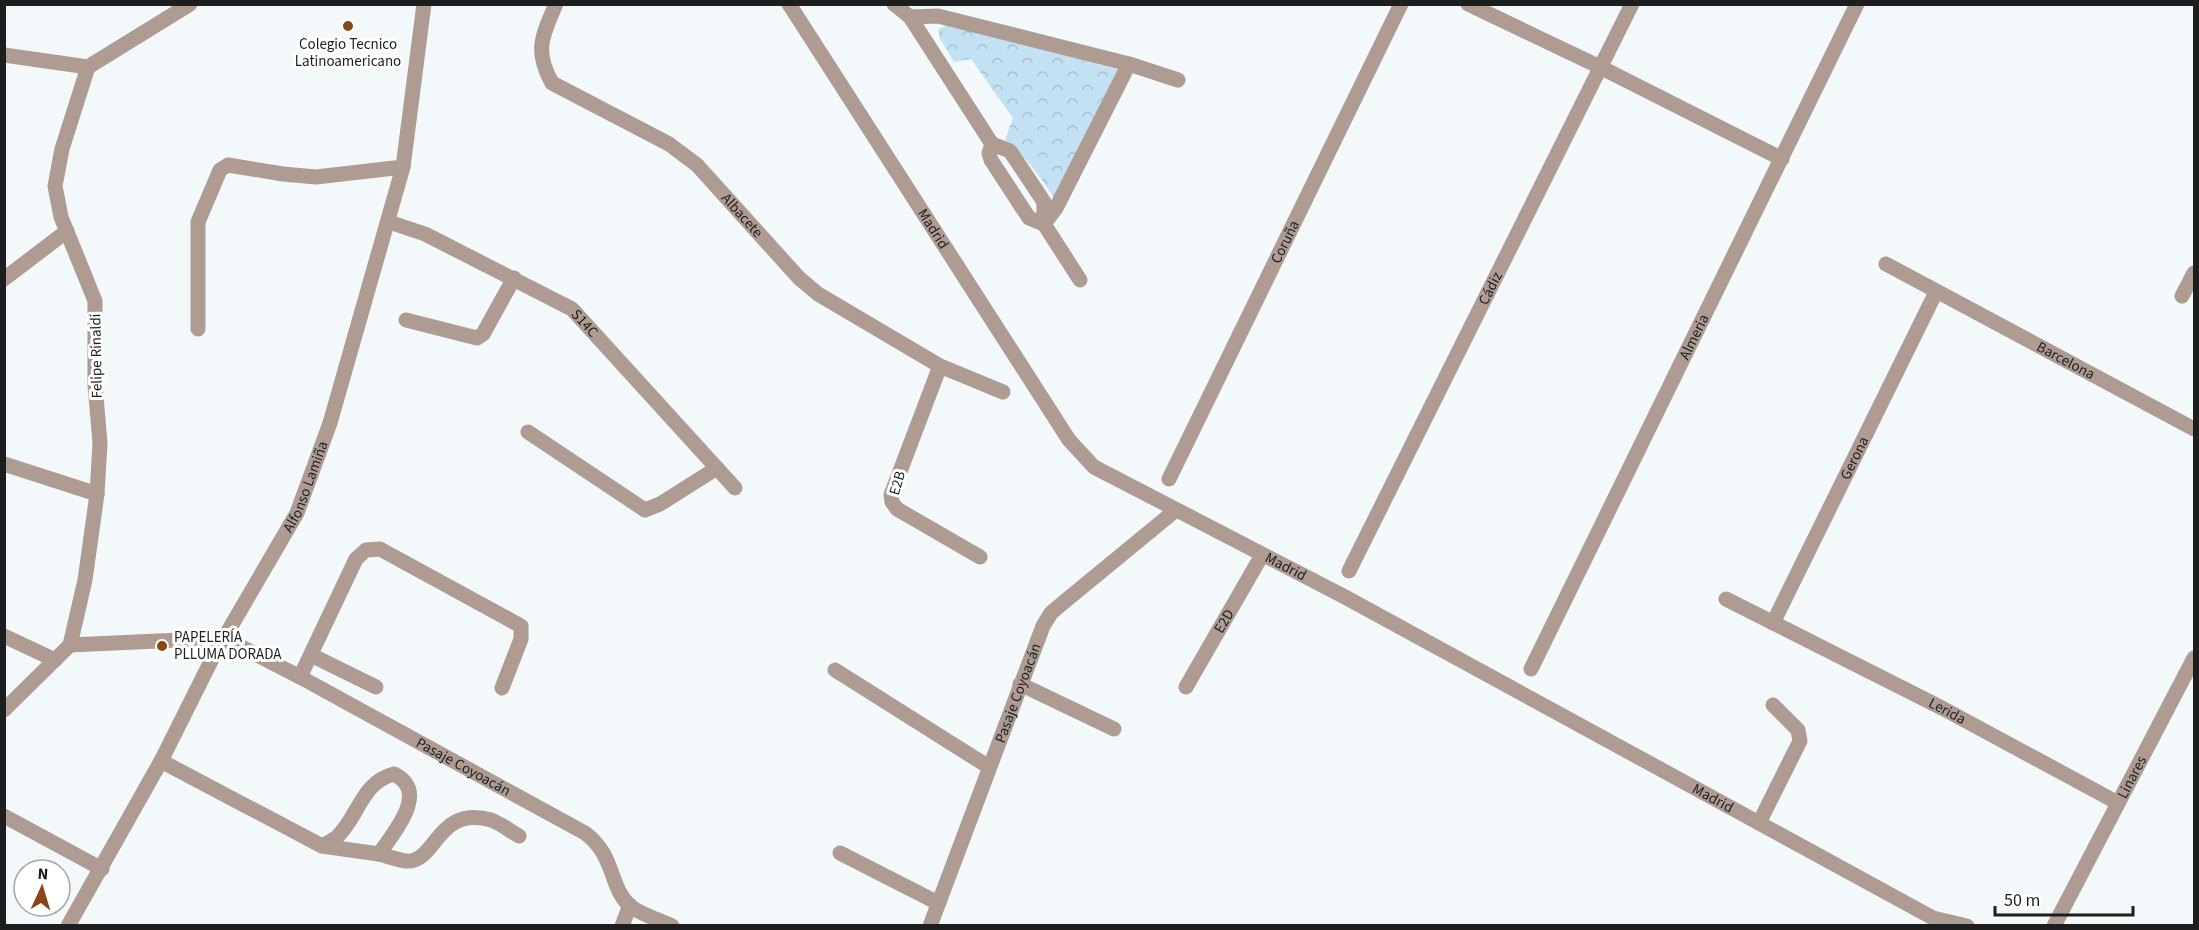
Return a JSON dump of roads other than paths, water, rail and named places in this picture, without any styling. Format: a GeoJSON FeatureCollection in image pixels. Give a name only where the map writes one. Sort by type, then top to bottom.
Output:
{"type":"FeatureCollection","features":[{"type":"Feature","properties":{"kind":"street"},"geometry":{"type":"LineString","coordinates":[[4,56],[88,67],[190,4]]}},
{"type":"Feature","properties":{"kind":"street","name":"Alfonso Lamiña"},"geometry":{"type":"LineString","coordinates":[[68,926],[161,761],[224,638],[297,513],[330,423],[403,167],[424,4]]}},
{"type":"Feature","properties":{"kind":"street","name":"Albacete"},"geometry":{"type":"LineString","coordinates":[[556,4],[543,35],[540,50],[542,66],[552,83],[669,144],[697,165],[799,278],[818,294],[940,366],[1003,392]]}},
{"type":"Feature","properties":{"kind":"street","name":"Madrid"},"geometry":{"type":"LineString","coordinates":[[789,4],[1082,456],[1112,478],[1345,597],[1933,918],[1967,926]]}},
{"type":"Feature","properties":{"kind":"street"},"geometry":{"type":"LineString","coordinates":[[894,4],[911,11],[1128,64],[1178,80]]}},
{"type":"Feature","properties":{"kind":"street","name":"Coruña"},"geometry":{"type":"LineString","coordinates":[[1170,479],[1401,4]]}},
{"type":"Feature","properties":{"kind":"street"},"geometry":{"type":"LineString","coordinates":[[1468,4],[1600,67],[1782,159]]}},
{"type":"Feature","properties":{"kind":"street","name":"Cádiz"},"geometry":{"type":"LineString","coordinates":[[1349,571],[1632,4]]}},
{"type":"Feature","properties":{"kind":"street","name":"Almeria"},"geometry":{"type":"LineString","coordinates":[[1531,669],[1857,4]]}},
{"type":"Feature","properties":{"kind":"street"},"geometry":{"type":"LineString","coordinates":[[911,11],[992,144],[1010,151],[1044,202],[1044,224],[1080,280]]}},
{"type":"Feature","properties":{"kind":"street"},"geometry":{"type":"LineString","coordinates":[[1044,224],[1056,208],[1128,64]]}},
{"type":"Feature","properties":{"kind":"street","name":"Felipe Rinaldi"},"geometry":{"type":"LineString","coordinates":[[70,645],[85,580],[97,494],[100,443],[95,385],[95,301],[61,218],[55,186],[62,149],[88,67]]}},
{"type":"Feature","properties":{"kind":"street"},"geometry":{"type":"LineString","coordinates":[[198,329],[198,222],[220,170],[228,165],[316,177],[403,167]]}},
{"type":"Feature","properties":{"kind":"street","name":"S14C"},"geometry":{"type":"LineString","coordinates":[[389,222],[425,234],[572,309],[735,488]]}},
{"type":"Feature","properties":{"kind":"street"},"geometry":{"type":"LineString","coordinates":[[4,279],[67,231]]}},
{"type":"Feature","properties":{"kind":"street","name":"Barcelona"},"geometry":{"type":"LineString","coordinates":[[1886,264],[2194,429]]}},
{"type":"Feature","properties":{"kind":"street"},"geometry":{"type":"LineString","coordinates":[[2182,296],[2194,273]]}},
{"type":"Feature","properties":{"kind":"street"},"geometry":{"type":"LineString","coordinates":[[406,320],[471,339],[477,338],[483,334],[514,278]]}},
{"type":"Feature","properties":{"kind":"street","name":"Gerona"},"geometry":{"type":"LineString","coordinates":[[1773,623],[1936,292]]}},
{"type":"Feature","properties":{"kind":"street","name":"E2B"},"geometry":{"type":"LineString","coordinates":[[940,366],[891,495],[892,502],[897,509],[980,557]]}},
{"type":"Feature","properties":{"kind":"street"},"geometry":{"type":"LineString","coordinates":[[528,432],[645,510],[660,504],[717,468]]}},
{"type":"Feature","properties":{"kind":"street"},"geometry":{"type":"LineString","coordinates":[[4,464],[97,494]]}},
{"type":"Feature","properties":{"kind":"street","name":"Pasaje Coyoacán"},"geometry":{"type":"LineString","coordinates":[[930,926],[1043,626],[1051,613],[1176,510]]}},
{"type":"Feature","properties":{"kind":"street"},"geometry":{"type":"LineString","coordinates":[[300,676],[356,559],[366,550],[380,549],[521,626],[521,639],[502,688]]}},
{"type":"Feature","properties":{"kind":"street","name":"E2D"},"geometry":{"type":"LineString","coordinates":[[1186,687],[1262,555]]}},
{"type":"Feature","properties":{"kind":"street","name":"Lerida"},"geometry":{"type":"LineString","coordinates":[[1726,599],[1942,708],[2118,803]]}},
{"type":"Feature","properties":{"kind":"street"},"geometry":{"type":"LineString","coordinates":[[4,636],[55,660]]}},
{"type":"Feature","properties":{"kind":"street"},"geometry":{"type":"LineString","coordinates":[[4,710],[70,645],[224,638]]}},
{"type":"Feature","properties":{"kind":"street","name":"Pasaje Coyoacán"},"geometry":{"type":"LineString","coordinates":[[224,638],[300,676],[585,833],[596,841],[605,853],[630,905]]}},
{"type":"Feature","properties":{"kind":"street"},"geometry":{"type":"LineString","coordinates":[[311,655],[376,687]]}},
{"type":"Feature","properties":{"kind":"street","name":"Linares"},"geometry":{"type":"LineString","coordinates":[[2054,926],[2118,803],[2190,679],[2194,658]]}},
{"type":"Feature","properties":{"kind":"street"},"geometry":{"type":"LineString","coordinates":[[835,670],[989,767]]}},
{"type":"Feature","properties":{"kind":"street"},"geometry":{"type":"LineString","coordinates":[[1020,684],[1114,729]]}},
{"type":"Feature","properties":{"kind":"street"},"geometry":{"type":"LineString","coordinates":[[1758,823],[1800,741],[1798,730],[1773,705]]}},
{"type":"Feature","properties":{"kind":"street"},"geometry":{"type":"LineString","coordinates":[[161,761],[322,846],[379,854],[407,861],[417,858],[452,822],[463,818],[491,820],[519,836]]}},
{"type":"Feature","properties":{"kind":"street"},"geometry":{"type":"LineString","coordinates":[[322,846],[338,836],[370,787],[382,777],[394,774],[405,779],[410,789],[409,802],[406,815],[379,854]]}},
{"type":"Feature","properties":{"kind":"street"},"geometry":{"type":"LineString","coordinates":[[4,816],[102,869]]}},
{"type":"Feature","properties":{"kind":"street"},"geometry":{"type":"LineString","coordinates":[[840,853],[938,903]]}},
{"type":"Feature","properties":{"kind":"street"},"geometry":{"type":"LineString","coordinates":[[621,926],[630,905],[672,926]]}},
{"type":"Feature","properties":{"kind":"place","name":"Colegio Tecnico Latinoamericano"},"geometry":{"type":"Point","coordinates":[348,26]}},
{"type":"Feature","properties":{"kind":"place","name":"PAPELERÍA PLLUMA DORADA"},"geometry":{"type":"Point","coordinates":[162,646]}}]}
